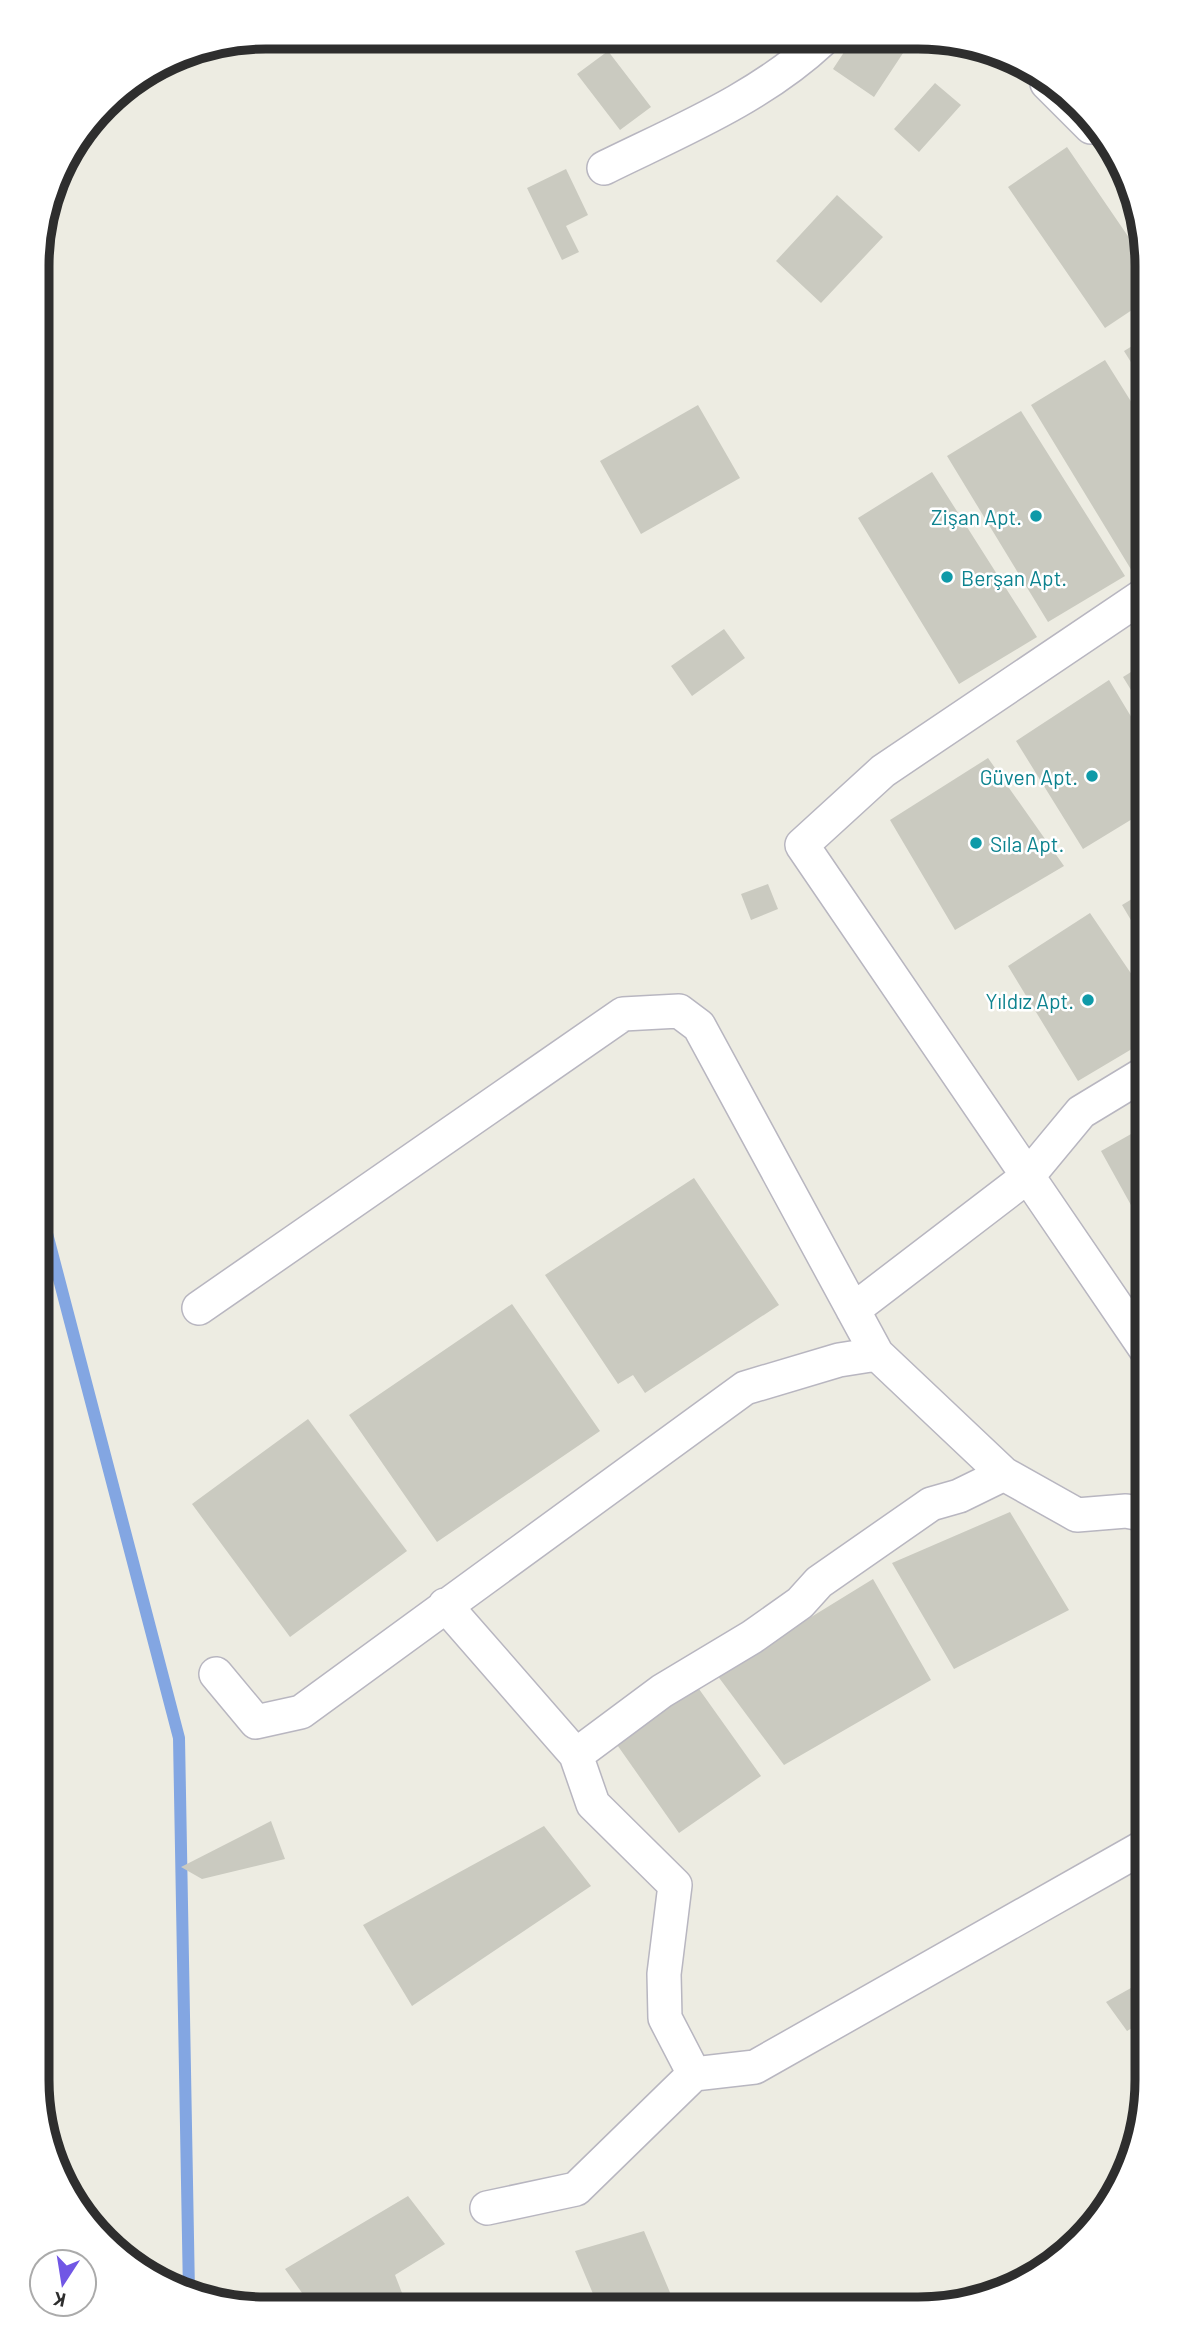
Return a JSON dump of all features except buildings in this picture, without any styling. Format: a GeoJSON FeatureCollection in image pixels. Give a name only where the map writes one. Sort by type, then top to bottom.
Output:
{"type":"FeatureCollection","features":[{"type":"Feature","properties":{"kind":"street"},"geometry":{"type":"LineString","coordinates":[[604,168],[733,103],[792,69],[813,49]]}},
{"type":"Feature","properties":{"kind":"street"},"geometry":{"type":"LineString","coordinates":[[1135,601],[883,771],[802,845],[1135,1333]]}},
{"type":"Feature","properties":{"kind":"street"},"geometry":{"type":"LineString","coordinates":[[199,1308],[623,1014],[679,1011],[699,1026],[877,1354],[1004,1474],[1077,1515],[1126,1511],[1135,1513]]}},
{"type":"Feature","properties":{"kind":"street"},"geometry":{"type":"LineString","coordinates":[[853,1310],[1028,1176],[1082,1112],[1135,1079]]}},
{"type":"Feature","properties":{"kind":"street"},"geometry":{"type":"LineString","coordinates":[[216,1674],[256,1722],[301,1712],[745,1388],[839,1360],[877,1354]]}},
{"type":"Feature","properties":{"kind":"street"},"geometry":{"type":"LineString","coordinates":[[576,1755],[662,1690],[752,1637],[800,1604],[819,1582],[931,1504],[959,1496],[1004,1474]]}},
{"type":"Feature","properties":{"kind":"street"},"geometry":{"type":"LineString","coordinates":[[445,1605],[576,1755],[593,1804],[676,1885],[664,1974],[666,2018],[694,2074]]}},
{"type":"Feature","properties":{"kind":"street"},"geometry":{"type":"LineString","coordinates":[[487,2208],[576,2189],[694,2074],[755,2067],[1135,1852]]}},
{"type":"Feature","properties":{"kind":"waterway"},"geometry":{"type":"LineString","coordinates":[[49,1241],[179,1738],[189,2282]]}},
{"type":"Feature","properties":{"kind":"place","name":"Zişan Apt."},"geometry":{"type":"Point","coordinates":[1036,516]}},
{"type":"Feature","properties":{"kind":"place","name":"Berşan Apt."},"geometry":{"type":"Point","coordinates":[947,577]}},
{"type":"Feature","properties":{"kind":"place","name":"Güven Apt."},"geometry":{"type":"Point","coordinates":[1092,776]}},
{"type":"Feature","properties":{"kind":"place","name":"Sıla Apt."},"geometry":{"type":"Point","coordinates":[976,843]}},
{"type":"Feature","properties":{"kind":"place","name":"Yıldız Apt."},"geometry":{"type":"Point","coordinates":[1088,1000]}}]}
